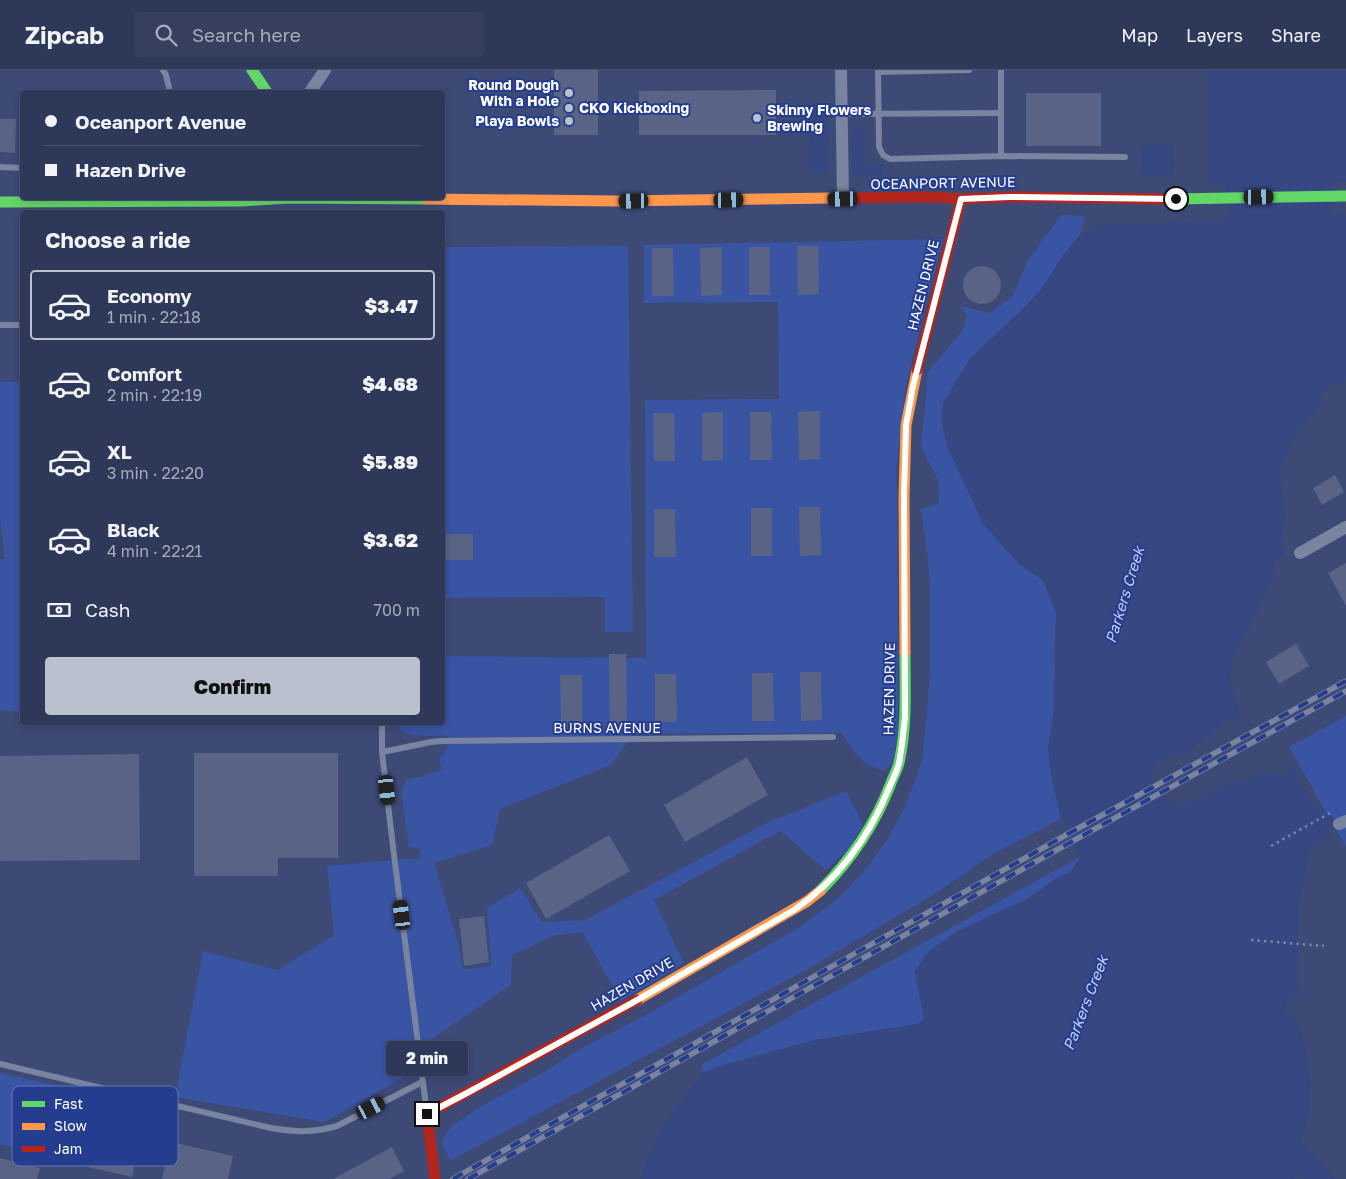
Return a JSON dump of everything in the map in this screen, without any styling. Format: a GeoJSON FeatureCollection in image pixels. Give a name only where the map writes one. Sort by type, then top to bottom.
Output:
{"type":"FeatureCollection","features":[{"type":"Feature","properties":{"kind":"main road"},"geometry":{"type":"LineString","coordinates":[[252,70],[266,90]]}},
{"type":"Feature","properties":{"kind":"main road","name":"OCEANPORT AVENUE"},"geometry":{"type":"LineString","coordinates":[[445,199],[615,201],[934,197],[961,199],[1009,197],[1176,199],[1341,196]]}},
{"type":"Feature","properties":{"kind":"main road","name":"HAZEN DRIVE"},"geometry":{"type":"LineString","coordinates":[[427,1114],[632,1003],[794,910],[817,893],[838,872],[856,850],[868,831],[883,803],[898,764],[903,742],[905,718],[904,496],[906,425],[913,386],[961,199]]}},
{"type":"Feature","properties":{"kind":"main road","name":"OCEANPORT AVENUE"},"geometry":{"type":"LineString","coordinates":[[0,202],[257,200]]}},
{"type":"Feature","properties":{"kind":"main road"},"geometry":{"type":"LineString","coordinates":[[427,1114],[435,1179]]}},
{"type":"Feature","properties":{"kind":"street"},"geometry":{"type":"LineString","coordinates":[[311,90],[325,70]]}},
{"type":"Feature","properties":{"kind":"street"},"geometry":{"type":"LineString","coordinates":[[842,70],[843,199]]}},
{"type":"Feature","properties":{"kind":"street"},"geometry":{"type":"LineString","coordinates":[[1300,553],[1346,527]]}},
{"type":"Feature","properties":{"kind":"lane"},"geometry":{"type":"LineString","coordinates":[[163,70],[170,90]]}},
{"type":"Feature","properties":{"kind":"lane"},"geometry":{"type":"LineString","coordinates":[[969,70],[878,72],[879,147],[883,155],[890,159],[1001,156],[1125,156]]}},
{"type":"Feature","properties":{"kind":"lane"},"geometry":{"type":"LineString","coordinates":[[1001,156],[1002,70]]}},
{"type":"Feature","properties":{"kind":"lane"},"geometry":{"type":"LineString","coordinates":[[842,114],[1001,113]]}},
{"type":"Feature","properties":{"kind":"lane"},"geometry":{"type":"LineString","coordinates":[[0,167],[20,168]]}},
{"type":"Feature","properties":{"kind":"lane"},"geometry":{"type":"LineString","coordinates":[[0,325],[20,325]]}},
{"type":"Feature","properties":{"kind":"lane"},"geometry":{"type":"LineString","coordinates":[[382,725],[382,752],[427,1114]]}},
{"type":"Feature","properties":{"kind":"lane","name":"BURNS AVENUE"},"geometry":{"type":"LineString","coordinates":[[382,752],[442,741],[833,738]]}},
{"type":"Feature","properties":{"kind":"lane"},"geometry":{"type":"LineString","coordinates":[[0,1064],[93,1086]]}},
{"type":"Feature","properties":{"kind":"lane"},"geometry":{"type":"LineString","coordinates":[[178,1106],[271,1128],[300,1132],[322,1130],[337,1126],[422,1082]]}},
{"type":"Feature","properties":{"kind":"path"},"geometry":{"type":"LineString","coordinates":[[1271,846],[1334,811]]}},
{"type":"Feature","properties":{"kind":"path"},"geometry":{"type":"LineString","coordinates":[[1252,940],[1324,946]]}},
{"type":"Feature","properties":{"kind":"shaded area"},"geometry":{"type":"Polygon","coordinates":[[[1061,215],[1085,216],[1080,235],[1060,259],[1044,286],[1025,307],[970,359],[943,403],[942,423],[947,446],[964,481],[1010,553],[1019,564],[1043,580],[1056,613],[1054,709],[1048,749],[1051,774],[1061,819],[993,854],[935,894],[806,970],[450,1161],[441,1142],[451,1126],[575,1052],[653,1011],[800,927],[841,896],[886,842],[905,807],[922,761],[926,721],[930,673],[930,592],[928,558],[921,509],[939,503],[938,480],[921,447],[928,372],[963,330],[967,315],[959,306],[990,313],[1013,296],[1027,262],[1061,215]]]}},
{"type":"Feature","properties":{"kind":"shaded area"},"geometry":{"type":"Polygon","coordinates":[[[943,239],[906,385],[896,470],[898,727],[894,761],[884,771],[867,765],[852,750],[842,733],[633,734],[611,765],[500,809],[492,845],[434,863],[459,945],[463,969],[491,966],[487,908],[520,888],[542,922],[585,920],[767,823],[846,791],[863,824],[848,850],[826,870],[780,831],[654,900],[684,963],[621,1001],[582,932],[553,936],[512,955],[511,985],[430,1040],[403,1078],[325,1122],[178,1098],[177,1086],[203,951],[278,970],[334,935],[327,866],[421,858],[419,849],[409,847],[401,791],[407,779],[420,777],[442,769],[439,760],[447,749],[448,736],[420,736],[406,732],[398,725],[445,725],[445,656],[646,658],[645,400],[779,399],[778,302],[644,303],[644,245],[943,239]]]}},
{"type":"Feature","properties":{"kind":"shaded area"},"geometry":{"type":"Polygon","coordinates":[[[628,246],[633,632],[605,632],[605,597],[445,598],[445,247],[628,246]]]}},
{"type":"Feature","properties":{"kind":"shaded area"},"geometry":{"type":"Polygon","coordinates":[[[0,382],[20,382],[20,712],[0,710],[0,559],[5,559],[0,517],[0,382]]]}},
{"type":"Feature","properties":{"kind":"shaded area"},"geometry":{"type":"Polygon","coordinates":[[[1346,716],[1346,847],[1289,747],[1346,716]]]}},
{"type":"Feature","properties":{"kind":"shaded area"},"geometry":{"type":"Polygon","coordinates":[[[1080,857],[1071,872],[1054,880],[915,971],[924,1019],[918,1024],[815,1040],[704,1072],[701,1065],[1080,857]]]}},
{"type":"Feature","properties":{"kind":"shaded area"},"geometry":{"type":"Polygon","coordinates":[[[0,1073],[58,1086],[12,1086],[12,1147],[0,1144],[0,1073]]]}},
{"type":"Feature","properties":{"kind":"water","name":"Parkers Creek"},"geometry":{"type":"Polygon","coordinates":[[[1208,70],[1346,70],[1346,182],[1333,182],[1332,214],[1346,215],[1346,379],[1341,383],[1330,385],[1321,394],[1320,404],[1293,438],[1286,457],[1280,465],[1286,522],[1281,537],[1285,553],[1274,561],[1274,578],[1267,587],[1257,613],[1251,621],[1249,630],[1241,638],[1232,661],[1230,683],[1241,719],[1226,718],[1213,733],[1187,754],[1173,755],[1159,761],[1153,768],[1152,776],[1166,800],[1175,803],[1178,808],[1236,781],[1250,779],[1262,772],[1285,773],[1296,766],[1296,780],[1314,802],[1337,820],[1327,828],[1332,834],[1313,846],[1308,857],[1298,908],[1297,987],[1304,995],[1288,998],[1284,1012],[1298,1022],[1305,1048],[1310,1083],[1308,1119],[1300,1141],[1335,1179],[1305,1179],[1297,1171],[1294,1179],[641,1179],[644,1168],[667,1120],[704,1072],[815,1040],[918,1024],[924,1019],[915,971],[928,952],[956,932],[1029,898],[1054,880],[1071,872],[1080,857],[1061,819],[1051,774],[1048,749],[1054,709],[1056,613],[1043,580],[1019,564],[983,524],[947,446],[942,423],[943,403],[970,359],[1025,307],[1044,286],[1060,259],[1080,235],[1097,226],[1195,222],[1228,218],[1225,184],[1208,182],[1208,70]]]}},
{"type":"Feature","properties":{"kind":"water"},"geometry":{"type":"Polygon","coordinates":[[[810,103],[829,103],[828,173],[809,173],[810,103]]]}},
{"type":"Feature","properties":{"kind":"water"},"geometry":{"type":"Polygon","coordinates":[[[852,129],[865,129],[865,164],[883,164],[882,176],[852,176],[852,129]]]}},
{"type":"Feature","properties":{"kind":"water"},"geometry":{"type":"Polygon","coordinates":[[[1173,145],[1174,175],[1141,175],[1141,146],[1173,145]]]}},
{"type":"Feature","properties":{"kind":"building"},"geometry":{"type":"Polygon","coordinates":[[[554,70],[598,70],[598,135],[554,135],[554,70]]]}},
{"type":"Feature","properties":{"kind":"building"},"geometry":{"type":"Polygon","coordinates":[[[776,90],[776,135],[639,135],[639,91],[776,90]]]}},
{"type":"Feature","properties":{"kind":"building"},"geometry":{"type":"Polygon","coordinates":[[[1026,93],[1101,93],[1101,146],[1026,146],[1026,93]]]}},
{"type":"Feature","properties":{"kind":"building"},"geometry":{"type":"Polygon","coordinates":[[[0,119],[16,119],[15,153],[0,152],[0,119]]]}},
{"type":"Feature","properties":{"kind":"building"},"geometry":{"type":"Polygon","coordinates":[[[797,246],[818,246],[819,294],[798,295],[797,246]]]}},
{"type":"Feature","properties":{"kind":"building"},"geometry":{"type":"Polygon","coordinates":[[[722,247],[722,295],[701,296],[700,248],[722,247]]]}},
{"type":"Feature","properties":{"kind":"building"},"geometry":{"type":"Polygon","coordinates":[[[749,247],[770,247],[770,295],[749,295],[749,247]]]}},
{"type":"Feature","properties":{"kind":"building"},"geometry":{"type":"Polygon","coordinates":[[[652,248],[673,248],[674,296],[652,296],[652,248]]]}},
{"type":"Feature","properties":{"kind":"building"},"geometry":{"type":"Polygon","coordinates":[[[982,266],[996,271],[1001,285],[996,299],[982,304],[968,299],[963,285],[968,271],[982,266]]]}},
{"type":"Feature","properties":{"kind":"building"},"geometry":{"type":"Polygon","coordinates":[[[820,411],[820,459],[799,460],[798,412],[820,411]]]}},
{"type":"Feature","properties":{"kind":"building"},"geometry":{"type":"Polygon","coordinates":[[[723,412],[723,460],[702,461],[702,413],[723,412]]]}},
{"type":"Feature","properties":{"kind":"building"},"geometry":{"type":"Polygon","coordinates":[[[750,412],[771,412],[772,460],[750,460],[750,412]]]}},
{"type":"Feature","properties":{"kind":"building"},"geometry":{"type":"Polygon","coordinates":[[[653,413],[674,413],[675,461],[654,461],[653,413]]]}},
{"type":"Feature","properties":{"kind":"building"},"geometry":{"type":"Polygon","coordinates":[[[1335,475],[1344,492],[1322,505],[1313,488],[1335,475]]]}},
{"type":"Feature","properties":{"kind":"building"},"geometry":{"type":"Polygon","coordinates":[[[799,507],[820,507],[821,555],[800,556],[799,507]]]}},
{"type":"Feature","properties":{"kind":"building"},"geometry":{"type":"Polygon","coordinates":[[[751,508],[772,508],[772,556],[751,556],[751,508]]]}},
{"type":"Feature","properties":{"kind":"building"},"geometry":{"type":"Polygon","coordinates":[[[654,509],[675,509],[676,557],[654,557],[654,509]]]}},
{"type":"Feature","properties":{"kind":"building"},"geometry":{"type":"Polygon","coordinates":[[[445,534],[473,534],[473,560],[445,560],[445,534]]]}},
{"type":"Feature","properties":{"kind":"building"},"geometry":{"type":"Polygon","coordinates":[[[1346,563],[1346,606],[1328,573],[1346,563]]]}},
{"type":"Feature","properties":{"kind":"building"},"geometry":{"type":"Polygon","coordinates":[[[1296,644],[1309,666],[1279,684],[1266,662],[1296,644]]]}},
{"type":"Feature","properties":{"kind":"building"},"geometry":{"type":"Polygon","coordinates":[[[609,654],[626,654],[627,723],[610,723],[609,654]]]}},
{"type":"Feature","properties":{"kind":"building"},"geometry":{"type":"Polygon","coordinates":[[[800,672],[821,672],[822,720],[801,721],[800,672]]]}},
{"type":"Feature","properties":{"kind":"building"},"geometry":{"type":"Polygon","coordinates":[[[752,673],[773,673],[774,721],[752,721],[752,673]]]}},
{"type":"Feature","properties":{"kind":"building"},"geometry":{"type":"Polygon","coordinates":[[[655,674],[676,674],[677,722],[655,722],[655,674]]]}},
{"type":"Feature","properties":{"kind":"building"},"geometry":{"type":"Polygon","coordinates":[[[560,675],[582,675],[582,723],[561,723],[560,675]]]}},
{"type":"Feature","properties":{"kind":"building"},"geometry":{"type":"Polygon","coordinates":[[[194,753],[338,753],[338,858],[278,858],[278,876],[194,876],[194,753]]]}},
{"type":"Feature","properties":{"kind":"building"},"geometry":{"type":"Polygon","coordinates":[[[139,754],[140,860],[0,861],[0,756],[139,754]]]}},
{"type":"Feature","properties":{"kind":"building"},"geometry":{"type":"Polygon","coordinates":[[[747,757],[768,795],[685,842],[664,805],[747,757]]]}},
{"type":"Feature","properties":{"kind":"building"},"geometry":{"type":"Polygon","coordinates":[[[609,835],[630,871],[546,919],[526,883],[609,835]]]}},
{"type":"Feature","properties":{"kind":"building"},"geometry":{"type":"Polygon","coordinates":[[[484,916],[489,962],[464,966],[459,919],[484,916]]]}},
{"type":"Feature","properties":{"kind":"building"},"geometry":{"type":"Polygon","coordinates":[[[178,1144],[233,1156],[228,1179],[162,1179],[165,1166],[178,1166],[178,1144]]]}},
{"type":"Feature","properties":{"kind":"building"},"geometry":{"type":"Polygon","coordinates":[[[392,1147],[404,1171],[389,1179],[333,1179],[392,1147]]]}},
{"type":"Feature","properties":{"kind":"building"},"geometry":{"type":"Polygon","coordinates":[[[0,1158],[12,1161],[12,1166],[40,1168],[37,1179],[0,1179],[0,1158]]]}},
{"type":"Feature","properties":{"kind":"building"},"geometry":{"type":"Polygon","coordinates":[[[83,1166],[134,1166],[132,1177],[83,1166]]]}},
{"type":"Feature","properties":{"kind":"railway"},"geometry":{"type":"LineString","coordinates":[[453,1179],[1066,835],[1346,681]]}},
{"type":"Feature","properties":{"kind":"railway"},"geometry":{"type":"LineString","coordinates":[[468,1179],[1071,842],[1346,691]]}},
{"type":"Feature","properties":{"kind":"traffic: fast"},"geometry":{"type":"LineString","coordinates":[[252,70],[266,90]]}},
{"type":"Feature","properties":{"kind":"traffic: fast"},"geometry":{"type":"LineString","coordinates":[[1173,199],[1346,196]]}},
{"type":"Feature","properties":{"kind":"traffic: fast"},"geometry":{"type":"LineString","coordinates":[[0,202],[257,200]]}},
{"type":"Feature","properties":{"kind":"traffic: fast"},"geometry":{"type":"LineString","coordinates":[[820,891],[842,867],[870,827],[898,768],[905,719],[905,652]]}},
{"type":"Feature","properties":{"kind":"traffic: slow"},"geometry":{"type":"LineString","coordinates":[[445,199],[615,201],[833,198]]}},
{"type":"Feature","properties":{"kind":"traffic: slow"},"geometry":{"type":"LineString","coordinates":[[905,652],[904,496],[906,425],[917,370]]}},
{"type":"Feature","properties":{"kind":"traffic: slow"},"geometry":{"type":"LineString","coordinates":[[637,1000],[806,902],[820,891]]}},
{"type":"Feature","properties":{"kind":"traffic: jam"},"geometry":{"type":"LineString","coordinates":[[833,198],[935,197],[961,199],[1009,197],[1173,199]]}},
{"type":"Feature","properties":{"kind":"traffic: jam"},"geometry":{"type":"LineString","coordinates":[[917,370],[961,199]]}},
{"type":"Feature","properties":{"kind":"traffic: jam"},"geometry":{"type":"LineString","coordinates":[[435,1179],[427,1114],[637,1000]]}},
{"type":"Feature","properties":{"kind":"place","name":"Round Dough With a Hole"},"geometry":{"type":"Point","coordinates":[569,93]}},
{"type":"Feature","properties":{"kind":"place","name":"CKO Kickboxing"},"geometry":{"type":"Point","coordinates":[569,108]}},
{"type":"Feature","properties":{"kind":"place","name":"Skinny Flowers Brewing"},"geometry":{"type":"Point","coordinates":[757,118]}},
{"type":"Feature","properties":{"kind":"place","name":"Playa Bowls"},"geometry":{"type":"Point","coordinates":[569,121]}},
{"type":"Feature","properties":{"kind":"route"},"geometry":{"type":"LineString","coordinates":[[427,1114],[632,1003],[794,910],[817,893],[838,872],[856,850],[868,831],[883,803],[898,764],[903,742],[905,718],[904,496],[906,425],[913,386],[961,199],[1009,197],[1176,199]]}}]}
